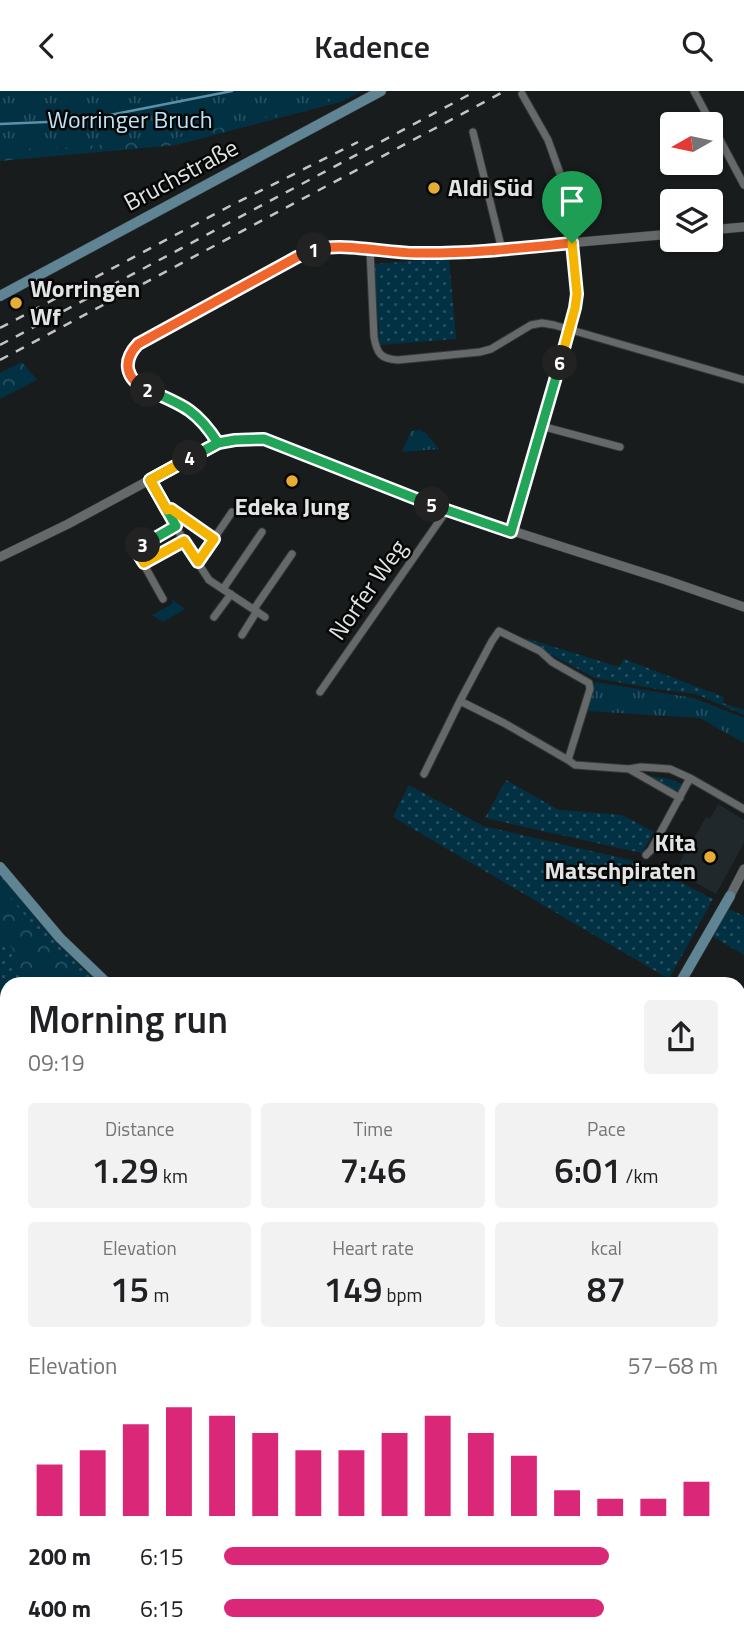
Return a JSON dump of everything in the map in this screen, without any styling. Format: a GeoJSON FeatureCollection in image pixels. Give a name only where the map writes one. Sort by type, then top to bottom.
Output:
{"type":"FeatureCollection","features":[{"type":"Feature","properties":{"kind":"main road","name":"Bruchstraße"},"geometry":{"type":"LineString","coordinates":[[0,296],[381,91]]}},
{"type":"Feature","properties":{"kind":"main road"},"geometry":{"type":"LineString","coordinates":[[0,867],[60,938],[101,977]]}},
{"type":"Feature","properties":{"kind":"main road"},"geometry":{"type":"LineString","coordinates":[[683,977],[730,896]]}},
{"type":"Feature","properties":{"kind":"street"},"geometry":{"type":"LineString","coordinates":[[694,91],[744,185]]}},
{"type":"Feature","properties":{"kind":"street"},"geometry":{"type":"LineString","coordinates":[[511,532],[577,294],[566,201],[555,157],[523,94]]}},
{"type":"Feature","properties":{"kind":"street"},"geometry":{"type":"LineString","coordinates":[[473,132],[502,250]]}},
{"type":"Feature","properties":{"kind":"street"},"geometry":{"type":"LineString","coordinates":[[723,229],[744,227]]}},
{"type":"Feature","properties":{"kind":"street"},"geometry":{"type":"LineString","coordinates":[[218,443],[201,418],[190,409],[136,383],[128,369],[129,357],[134,348],[144,340],[309,252],[340,247],[400,253],[452,254],[660,235]]}},
{"type":"Feature","properties":{"kind":"street"},"geometry":{"type":"LineString","coordinates":[[370,250],[374,337],[376,348],[388,359],[480,352],[491,349],[531,324],[542,323],[744,380]]}},
{"type":"Feature","properties":{"kind":"street"},"geometry":{"type":"LineString","coordinates":[[541,426],[620,447]]}},
{"type":"Feature","properties":{"kind":"street"},"geometry":{"type":"LineString","coordinates":[[0,557],[68,524],[218,443],[264,439],[447,510],[744,607]]}},
{"type":"Feature","properties":{"kind":"street"},"geometry":{"type":"LineString","coordinates":[[150,480],[209,580],[265,617]]}},
{"type":"Feature","properties":{"kind":"street"},"geometry":{"type":"LineString","coordinates":[[167,510],[171,509],[214,539]]}},
{"type":"Feature","properties":{"kind":"street","name":"Norfer Weg"},"geometry":{"type":"LineString","coordinates":[[320,692],[447,510]]}},
{"type":"Feature","properties":{"kind":"street"},"geometry":{"type":"LineString","coordinates":[[198,562],[232,512]]}},
{"type":"Feature","properties":{"kind":"street"},"geometry":{"type":"LineString","coordinates":[[163,599],[137,552],[138,547],[176,526]]}},
{"type":"Feature","properties":{"kind":"street"},"geometry":{"type":"LineString","coordinates":[[223,589],[262,532]]}},
{"type":"Feature","properties":{"kind":"street"},"geometry":{"type":"LineString","coordinates":[[144,563],[184,541]]}},
{"type":"Feature","properties":{"kind":"street"},"geometry":{"type":"LineString","coordinates":[[242,635],[292,554]]}},
{"type":"Feature","properties":{"kind":"street"},"geometry":{"type":"LineString","coordinates":[[214,617],[231,594]]}},
{"type":"Feature","properties":{"kind":"street"},"geometry":{"type":"LineString","coordinates":[[424,774],[499,631],[540,652],[589,683],[590,689],[568,760]]}},
{"type":"Feature","properties":{"kind":"street"},"geometry":{"type":"LineString","coordinates":[[460,701],[504,723],[575,765],[670,769],[744,809]]}},
{"type":"Feature","properties":{"kind":"street"},"geometry":{"type":"LineString","coordinates":[[629,769],[680,798]]}},
{"type":"Feature","properties":{"kind":"street"},"geometry":{"type":"LineString","coordinates":[[646,855],[690,778]]}},
{"type":"Feature","properties":{"kind":"street"},"geometry":{"type":"LineString","coordinates":[[730,896],[744,869]]}},
{"type":"Feature","properties":{"kind":"shaded area","name":"Kita Matschpiraten"},"geometry":{"type":"Polygon","coordinates":[[[718,804],[744,820],[744,843],[716,894],[675,871],[706,817],[710,819],[718,804]]]}},
{"type":"Feature","properties":{"kind":"green space","name":"Worringer Bruch"},"geometry":{"type":"Polygon","coordinates":[[[0,91],[354,91],[278,114],[171,139],[38,150],[0,150],[0,91]]]}},
{"type":"Feature","properties":{"kind":"green space","name":"Worringer Bruch"},"geometry":{"type":"Polygon","coordinates":[[[125,91],[362,91],[340,102],[176,145],[0,161],[0,101],[125,91]]]}},
{"type":"Feature","properties":{"kind":"green space"},"geometry":{"type":"Polygon","coordinates":[[[449,258],[456,339],[380,345],[374,264],[449,258]]]}},
{"type":"Feature","properties":{"kind":"green space"},"geometry":{"type":"Polygon","coordinates":[[[22,362],[37,380],[0,399],[0,373],[22,362]]]}},
{"type":"Feature","properties":{"kind":"green space"},"geometry":{"type":"Polygon","coordinates":[[[411,431],[426,433],[439,449],[402,452],[411,431]]]}},
{"type":"Feature","properties":{"kind":"green space"},"geometry":{"type":"Polygon","coordinates":[[[173,600],[185,609],[163,622],[152,615],[172,604],[173,600]]]}},
{"type":"Feature","properties":{"kind":"green space"},"geometry":{"type":"Polygon","coordinates":[[[525,638],[619,667],[624,659],[724,697],[723,703],[744,710],[744,715],[696,694],[595,678],[524,640],[525,638]]]}},
{"type":"Feature","properties":{"kind":"green space"},"geometry":{"type":"Polygon","coordinates":[[[595,682],[694,698],[744,718],[744,743],[700,718],[586,711],[595,682]]]}},
{"type":"Feature","properties":{"kind":"green space"},"geometry":{"type":"Polygon","coordinates":[[[651,776],[669,779],[682,784],[674,791],[651,776]]]}},
{"type":"Feature","properties":{"kind":"green space"},"geometry":{"type":"Polygon","coordinates":[[[506,780],[559,810],[622,815],[654,832],[642,853],[485,818],[506,780]]]}},
{"type":"Feature","properties":{"kind":"green space"},"geometry":{"type":"Polygon","coordinates":[[[409,785],[483,826],[643,863],[713,899],[670,977],[666,977],[393,817],[409,785]]]}},
{"type":"Feature","properties":{"kind":"green space"},"geometry":{"type":"Polygon","coordinates":[[[0,873],[35,916],[93,977],[0,977],[0,873]]]}},
{"type":"Feature","properties":{"kind":"green space"},"geometry":{"type":"Polygon","coordinates":[[[0,886],[45,939],[85,977],[28,977],[17,966],[13,949],[0,934],[0,886]]]}},
{"type":"Feature","properties":{"kind":"green space"},"geometry":{"type":"Polygon","coordinates":[[[729,909],[744,916],[744,955],[712,936],[729,909]]]}},
{"type":"Feature","properties":{"kind":"waterway"},"geometry":{"type":"LineString","coordinates":[[0,124],[70,121],[232,91]]}},
{"type":"Feature","properties":{"kind":"railway"},"geometry":{"type":"LineString","coordinates":[[0,345],[476,91]]}},
{"type":"Feature","properties":{"kind":"railway"},"geometry":{"type":"LineString","coordinates":[[0,360],[505,91]]}},
{"type":"Feature","properties":{"kind":"railway"},"geometry":{"type":"LineString","coordinates":[[0,328],[230,206],[358,142]]}},
{"type":"Feature","properties":{"kind":"place","name":"Aldi Süd"},"geometry":{"type":"Point","coordinates":[434,188]}},
{"type":"Feature","properties":{"kind":"place","name":"Worringen Wf"},"geometry":{"type":"Point","coordinates":[16,303]}},
{"type":"Feature","properties":{"kind":"place","name":"Edeka Jung"},"geometry":{"type":"Point","coordinates":[292,481]}},
{"type":"Feature","properties":{"kind":"place","name":"Kita Matschpiraten"},"geometry":{"type":"Point","coordinates":[710,857]}},
{"type":"Feature","properties":{"kind":"route"},"geometry":{"type":"LineString","coordinates":[[572,243],[452,254],[400,253],[340,247],[319,249],[297,257],[138,344],[131,352],[128,363],[128,369],[136,383],[190,409],[201,418],[218,443],[150,480],[176,526],[138,547],[137,552],[144,563],[184,541],[198,562],[214,539],[171,509],[167,510],[150,480],[190,458],[218,443],[235,440],[264,439],[511,532],[575,308],[577,294],[572,243]]}}]}
